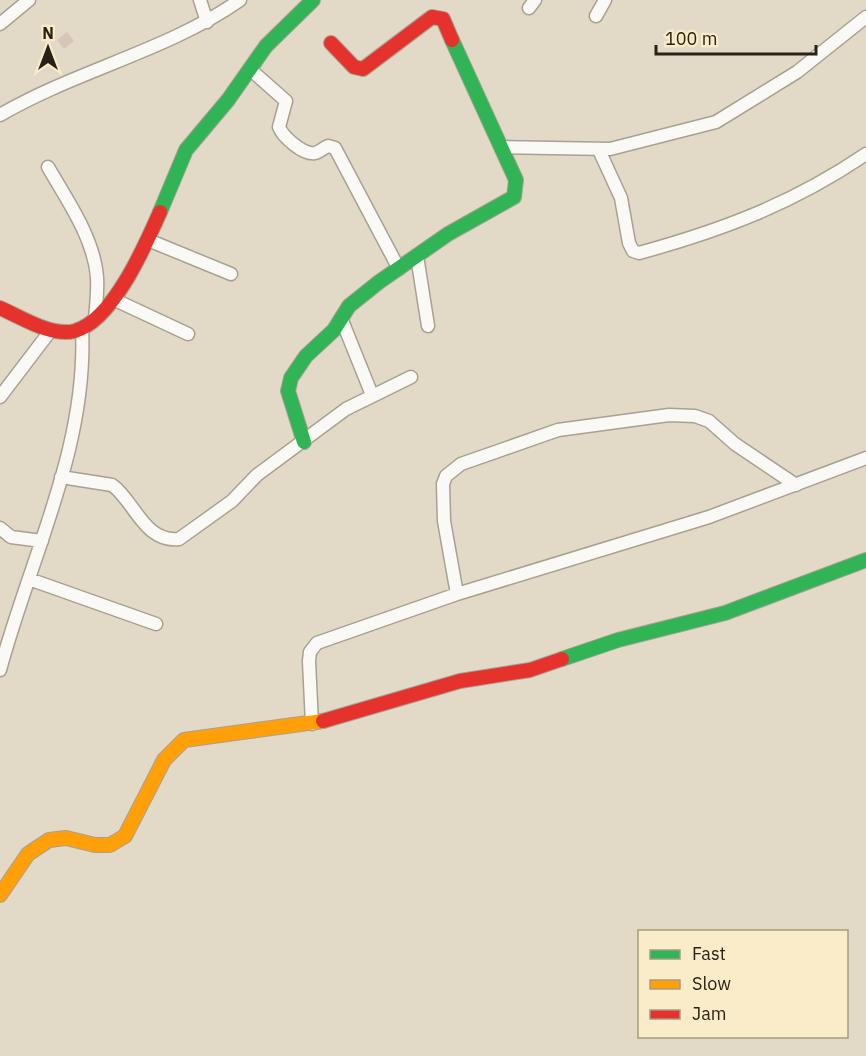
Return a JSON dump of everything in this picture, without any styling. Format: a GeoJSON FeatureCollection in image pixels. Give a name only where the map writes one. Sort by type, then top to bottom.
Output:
{"type":"FeatureCollection","features":[{"type":"Feature","properties":{"kind":"street"},"geometry":{"type":"LineString","coordinates":[[0,24],[29,0]]}},
{"type":"Feature","properties":{"kind":"street"},"geometry":{"type":"LineString","coordinates":[[200,0],[207,22]]}},
{"type":"Feature","properties":{"kind":"street"},"geometry":{"type":"LineString","coordinates":[[0,115],[55,87],[207,22],[240,0]]}},
{"type":"Feature","properties":{"kind":"street"},"geometry":{"type":"LineString","coordinates":[[0,308],[51,330],[82,328],[94,320],[127,280],[148,240],[186,150],[279,32],[313,0]]}},
{"type":"Feature","properties":{"kind":"street"},"geometry":{"type":"LineString","coordinates":[[596,16],[605,0]]}},
{"type":"Feature","properties":{"kind":"street"},"geometry":{"type":"LineString","coordinates":[[304,442],[289,399],[288,386],[306,356],[334,330],[353,303],[448,234],[498,209],[514,197],[516,180],[457,44],[440,17],[432,17],[363,69],[354,67],[331,43]]}},
{"type":"Feature","properties":{"kind":"street"},"geometry":{"type":"LineString","coordinates":[[501,147],[599,150],[642,143],[721,120],[797,72],[866,17]]}},
{"type":"Feature","properties":{"kind":"street"},"geometry":{"type":"LineString","coordinates":[[251,70],[286,100],[279,127],[286,137],[308,152],[318,152],[328,146],[334,148],[399,269]]}},
{"type":"Feature","properties":{"kind":"street"},"geometry":{"type":"LineString","coordinates":[[599,150],[624,205],[629,243],[633,251],[639,253],[749,218],[825,182],[866,153]]}},
{"type":"Feature","properties":{"kind":"street"},"geometry":{"type":"LineString","coordinates":[[48,167],[77,217],[94,263],[97,277],[94,320]]}},
{"type":"Feature","properties":{"kind":"street"},"geometry":{"type":"LineString","coordinates":[[148,240],[231,274]]}},
{"type":"Feature","properties":{"kind":"street"},"geometry":{"type":"LineString","coordinates":[[417,256],[429,326]]}},
{"type":"Feature","properties":{"kind":"street"},"geometry":{"type":"LineString","coordinates":[[113,299],[188,334]]}},
{"type":"Feature","properties":{"kind":"street"},"geometry":{"type":"LineString","coordinates":[[341,318],[372,394]]}},
{"type":"Feature","properties":{"kind":"street"},"geometry":{"type":"LineString","coordinates":[[0,670],[61,477],[81,378],[82,328]]}},
{"type":"Feature","properties":{"kind":"street"},"geometry":{"type":"LineString","coordinates":[[0,397],[51,330]]}},
{"type":"Feature","properties":{"kind":"street"},"geometry":{"type":"LineString","coordinates":[[61,477],[112,485],[154,532],[170,539],[179,539],[232,501],[257,475],[346,409],[372,394],[411,377]]}},
{"type":"Feature","properties":{"kind":"street"},"geometry":{"type":"LineString","coordinates":[[457,594],[444,522],[443,484],[446,476],[461,464],[558,430],[669,414],[695,416],[708,421],[735,444],[795,485]]}},
{"type":"Feature","properties":{"kind":"street"},"geometry":{"type":"LineString","coordinates":[[312,724],[309,661],[310,652],[317,643],[457,594],[709,517],[866,458]]}},
{"type":"Feature","properties":{"kind":"street"},"geometry":{"type":"LineString","coordinates":[[0,528],[11,537],[42,542]]}},
{"type":"Feature","properties":{"kind":"street"},"geometry":{"type":"LineString","coordinates":[[0,895],[28,854],[49,840],[66,838],[95,845],[110,845],[125,836],[164,760],[184,740],[312,724],[460,681],[530,670],[618,640],[691,624],[866,560]]}},
{"type":"Feature","properties":{"kind":"street"},"geometry":{"type":"LineString","coordinates":[[29,579],[156,624]]}},
{"type":"Feature","properties":{"kind":"building"},"geometry":{"type":"Polygon","coordinates":[[[67,32],[74,41],[64,49],[57,40],[67,32]]]}},
{"type":"Feature","properties":{"kind":"traffic: fast"},"geometry":{"type":"LineString","coordinates":[[160,212],[186,150],[228,100],[266,46],[313,0]]}},
{"type":"Feature","properties":{"kind":"traffic: fast"},"geometry":{"type":"LineString","coordinates":[[304,442],[288,391],[291,378],[306,356],[334,330],[349,306],[379,282],[448,234],[514,197],[516,180],[452,40]]}},
{"type":"Feature","properties":{"kind":"traffic: fast"},"geometry":{"type":"LineString","coordinates":[[562,659],[618,640],[725,613],[866,560]]}},
{"type":"Feature","properties":{"kind":"traffic: slow"},"geometry":{"type":"LineString","coordinates":[[0,895],[28,854],[49,840],[66,838],[95,845],[110,845],[125,836],[164,760],[184,740],[323,721]]}},
{"type":"Feature","properties":{"kind":"traffic: jam"},"geometry":{"type":"LineString","coordinates":[[331,43],[354,67],[363,69],[432,17],[443,19],[452,40]]}},
{"type":"Feature","properties":{"kind":"traffic: jam"},"geometry":{"type":"LineString","coordinates":[[0,308],[36,325],[56,331],[75,331],[89,324],[102,313],[126,280],[160,212]]}},
{"type":"Feature","properties":{"kind":"traffic: jam"},"geometry":{"type":"LineString","coordinates":[[323,721],[460,681],[530,670],[562,659]]}}]}
